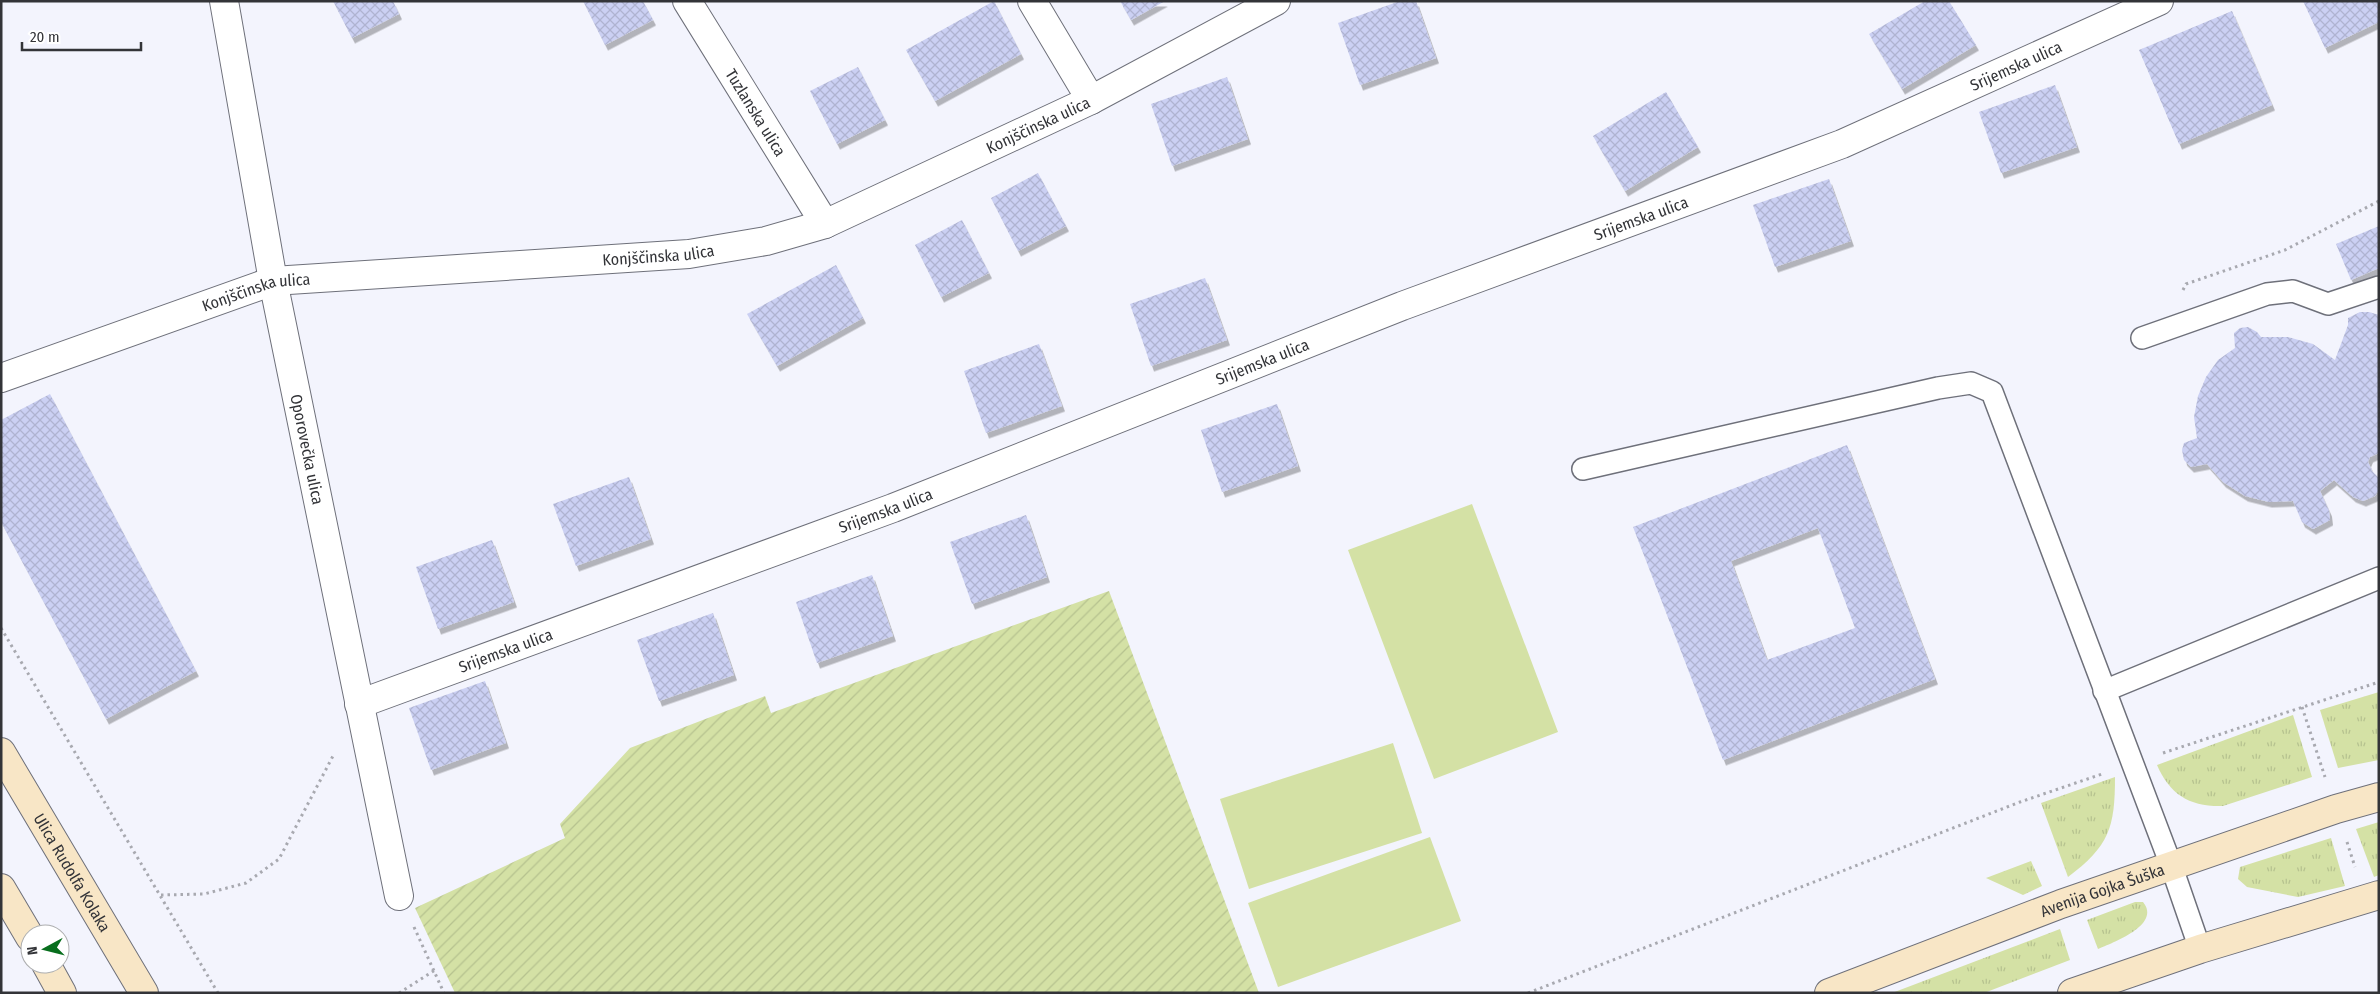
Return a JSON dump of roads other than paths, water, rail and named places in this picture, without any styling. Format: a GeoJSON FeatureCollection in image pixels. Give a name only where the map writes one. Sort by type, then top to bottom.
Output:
{"type":"FeatureCollection","features":[{"type":"Feature","properties":{"kind":"main road","name":"Ulica Rudolfa Kolaka"},"geometry":{"type":"LineString","coordinates":[[1,752],[144,993]]}},
{"type":"Feature","properties":{"kind":"main road","name":"Avenija Gojka Šuška"},"geometry":{"type":"LineString","coordinates":[[1829,993],[2061,904],[2171,865],[2379,797]]}},
{"type":"Feature","properties":{"kind":"main road"},"geometry":{"type":"LineString","coordinates":[[1,888],[22,924]]}},
{"type":"Feature","properties":{"kind":"main road"},"geometry":{"type":"LineString","coordinates":[[2072,993],[2200,949],[2379,895]]}},
{"type":"Feature","properties":{"kind":"main road"},"geometry":{"type":"LineString","coordinates":[[52,974],[62,993]]}},
{"type":"Feature","properties":{"kind":"street","name":"Oporovečka ulica"},"geometry":{"type":"LineString","coordinates":[[224,1],[274,282],[358,704],[399,896]]}},
{"type":"Feature","properties":{"kind":"street","name":"Tuzlanska ulica"},"geometry":{"type":"LineString","coordinates":[[687,1],[825,224]]}},
{"type":"Feature","properties":{"kind":"street"},"geometry":{"type":"LineString","coordinates":[[1032,1],[1090,100]]}},
{"type":"Feature","properties":{"kind":"street","name":"Konjščinska ulica"},"geometry":{"type":"LineString","coordinates":[[1,378],[274,282],[689,254],[766,241],[825,224],[1090,100],[1276,1]]}},
{"type":"Feature","properties":{"kind":"street","name":"Srijemska ulica"},"geometry":{"type":"LineString","coordinates":[[358,704],[893,508],[1402,306],[1842,144],[2159,1]]}},
{"type":"Feature","properties":{"kind":"lane"},"geometry":{"type":"LineString","coordinates":[[2142,338],[2267,294],[2293,291],[2328,304],[2379,287]]}},
{"type":"Feature","properties":{"kind":"lane"},"geometry":{"type":"LineString","coordinates":[[1583,469],[1920,392],[1971,383],[1992,392],[2171,865],[2200,949]]}},
{"type":"Feature","properties":{"kind":"lane"},"geometry":{"type":"LineString","coordinates":[[2104,691],[2379,578]]}}]}
